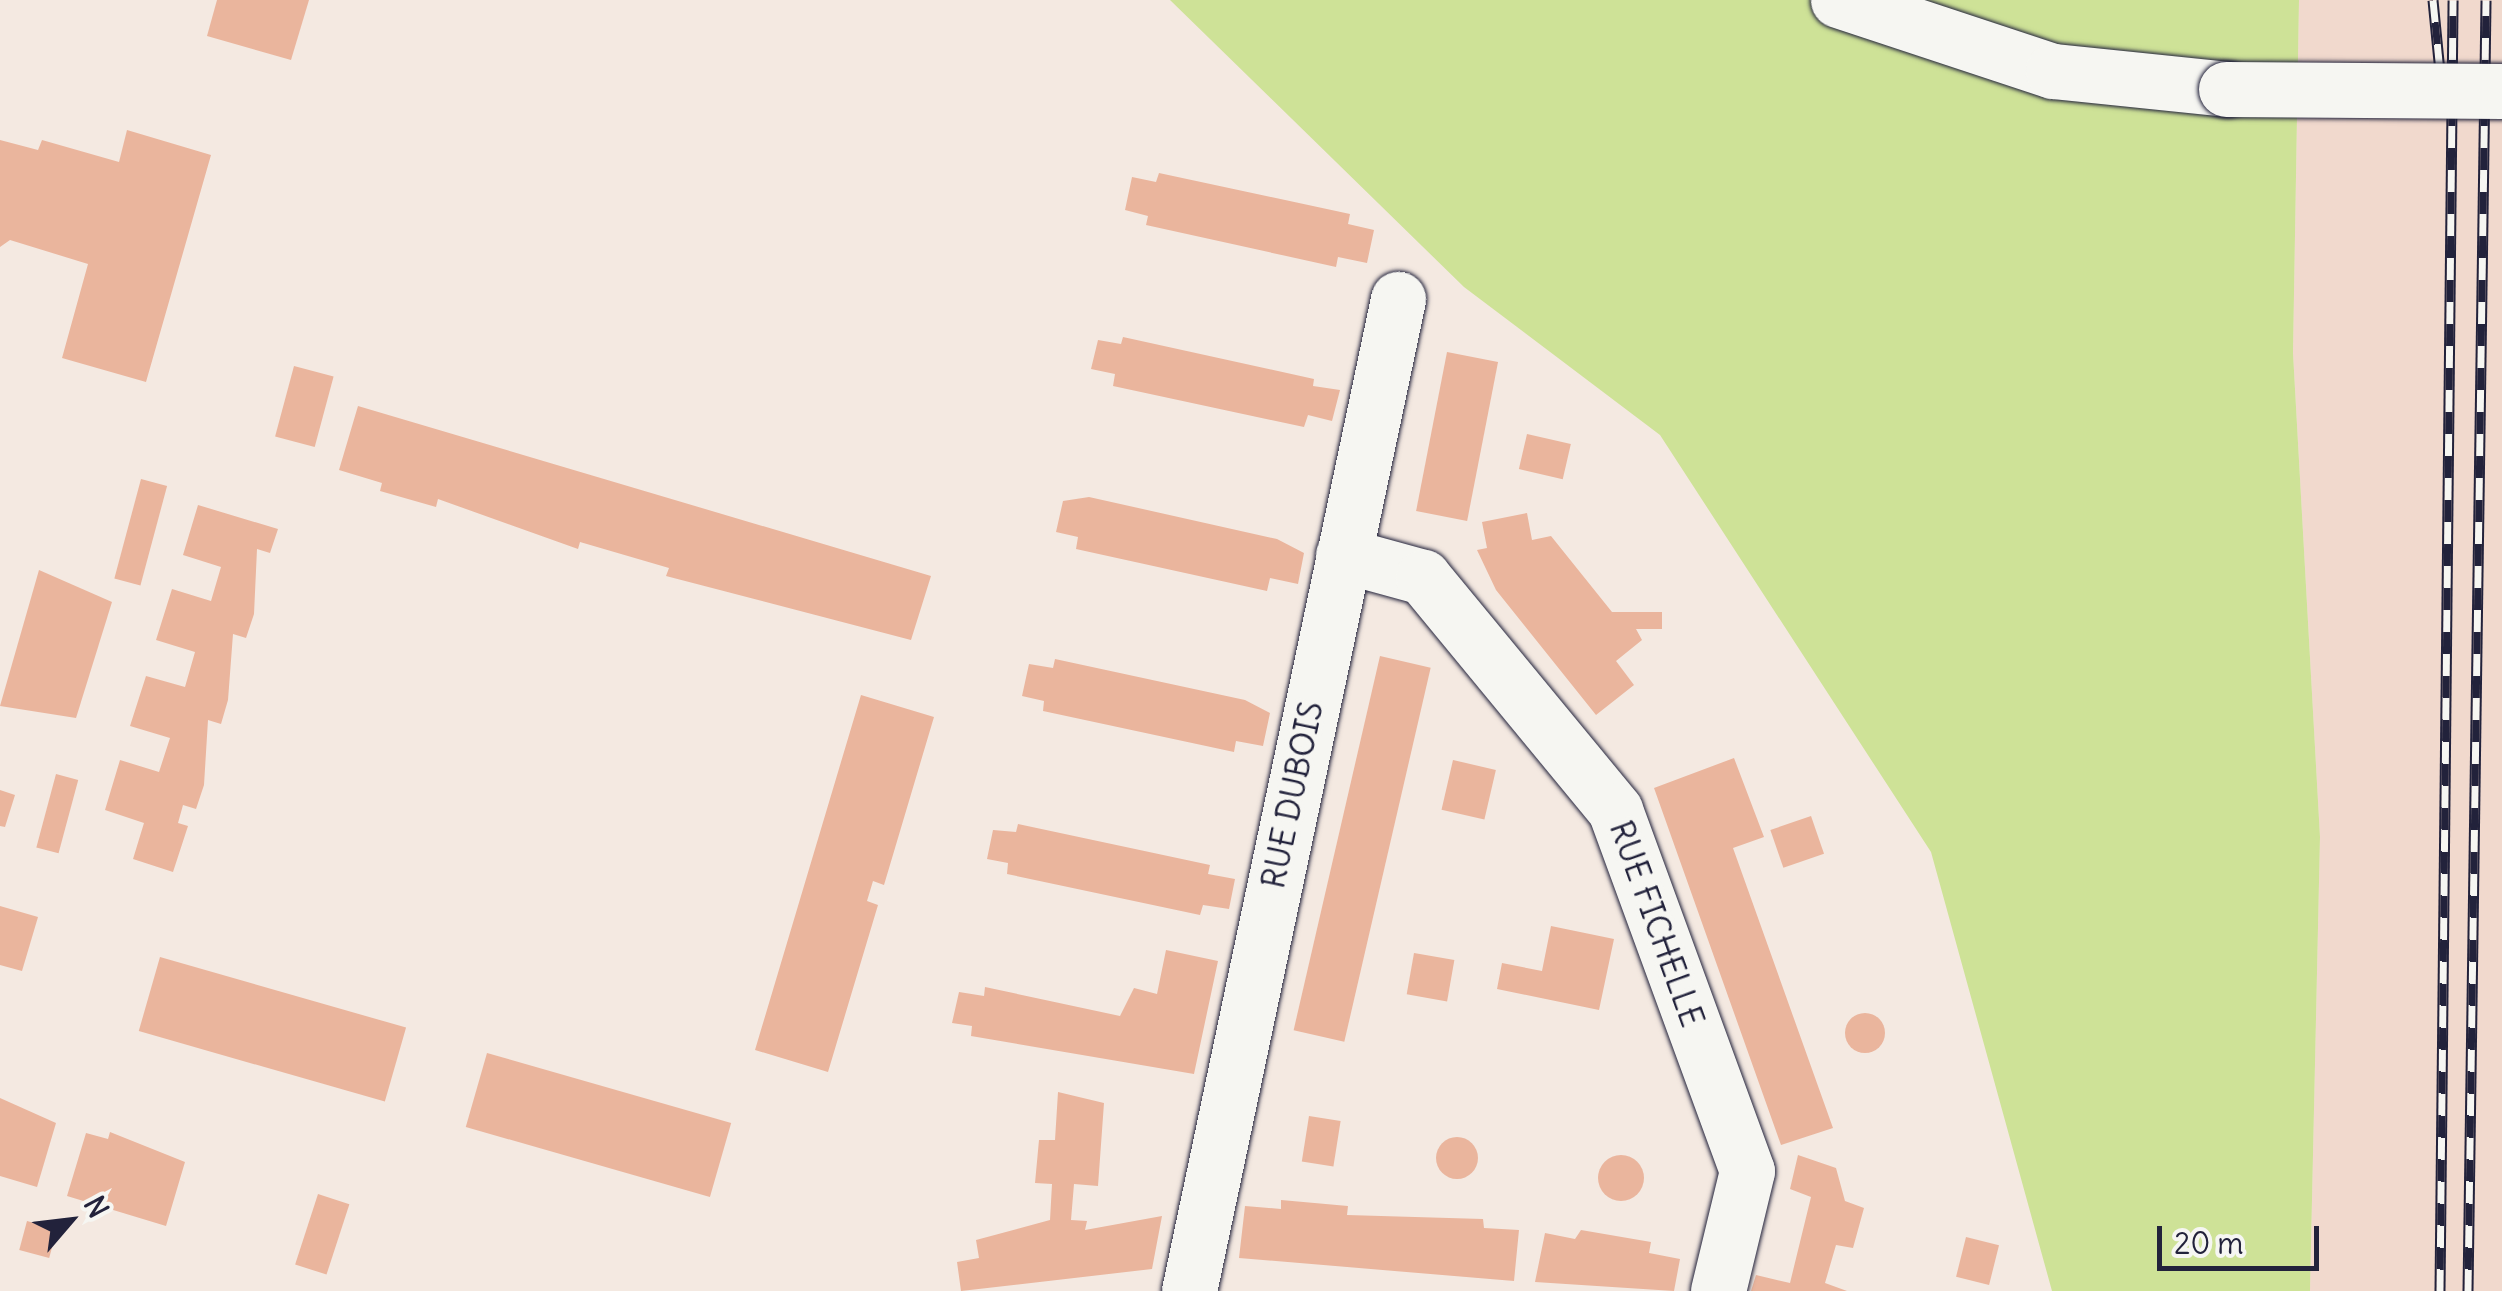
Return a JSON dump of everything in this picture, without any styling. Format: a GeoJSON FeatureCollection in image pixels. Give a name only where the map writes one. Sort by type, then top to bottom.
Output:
{"type":"FeatureCollection","features":[{"type":"Feature","properties":{"kind":"street"},"geometry":{"type":"LineString","coordinates":[[1838,0],[2053,71],[2226,90],[2502,91]]}},
{"type":"Feature","properties":{"kind":"street","name":"RUE DUBOIS"},"geometry":{"type":"LineString","coordinates":[[1189,1291],[1398,299]]}},
{"type":"Feature","properties":{"kind":"street","name":"RUE FICHELLE"},"geometry":{"type":"LineString","coordinates":[[1343,555],[1423,577],[1614,810],[1746,1171],[1718,1291]]}},
{"type":"Feature","properties":{"kind":"shaded area"},"geometry":{"type":"Polygon","coordinates":[[[2299,0],[2502,0],[2502,1291],[2310,1291],[2320,837],[2293,353],[2299,0]]]}},
{"type":"Feature","properties":{"kind":"green space"},"geometry":{"type":"Polygon","coordinates":[[[1170,0],[2299,0],[2293,353],[2320,837],[2310,1291],[2052,1291],[1931,852],[1660,435],[1464,287],[1170,0]]]}},
{"type":"Feature","properties":{"kind":"building"},"geometry":{"type":"Polygon","coordinates":[[[217,0],[309,0],[291,60],[207,36],[217,0]]]}},
{"type":"Feature","properties":{"kind":"building"},"geometry":{"type":"Polygon","coordinates":[[[127,130],[211,155],[146,382],[62,358],[88,264],[10,240],[0,247],[0,140],[38,150],[42,140],[119,162],[127,130]]]}},
{"type":"Feature","properties":{"kind":"building"},"geometry":{"type":"Polygon","coordinates":[[[1159,173],[1350,214],[1348,224],[1374,230],[1367,263],[1338,257],[1336,267],[1146,225],[1148,216],[1125,210],[1132,177],[1156,182],[1159,173]]]}},
{"type":"Feature","properties":{"kind":"building"},"geometry":{"type":"Polygon","coordinates":[[[1123,337],[1314,379],[1313,386],[1340,390],[1332,421],[1308,415],[1304,427],[1113,386],[1115,374],[1091,369],[1098,340],[1121,344],[1123,337]]]}},
{"type":"Feature","properties":{"kind":"building"},"geometry":{"type":"Polygon","coordinates":[[[1447,352],[1498,362],[1467,521],[1416,511],[1447,352]]]}},
{"type":"Feature","properties":{"kind":"building"},"geometry":{"type":"Polygon","coordinates":[[[294,366],[334,377],[315,447],[275,437],[294,366]]]}},
{"type":"Feature","properties":{"kind":"building"},"geometry":{"type":"Polygon","coordinates":[[[358,406],[931,576],[911,640],[666,576],[669,568],[580,542],[578,549],[438,499],[436,507],[380,491],[382,483],[339,470],[358,406]]]}},
{"type":"Feature","properties":{"kind":"building"},"geometry":{"type":"Polygon","coordinates":[[[1527,434],[1571,444],[1563,479],[1519,469],[1527,434]]]}},
{"type":"Feature","properties":{"kind":"building"},"geometry":{"type":"Polygon","coordinates":[[[141,479],[167,486],[140,585],[114,578],[141,479]]]}},
{"type":"Feature","properties":{"kind":"building"},"geometry":{"type":"Polygon","coordinates":[[[1089,497],[1277,539],[1304,553],[1298,584],[1270,578],[1267,591],[1076,549],[1078,537],[1056,532],[1063,501],[1089,497]]]}},
{"type":"Feature","properties":{"kind":"building"},"geometry":{"type":"Polygon","coordinates":[[[198,505],[278,529],[270,553],[257,549],[254,614],[246,638],[233,634],[228,700],[221,724],[208,720],[204,785],[196,809],[183,805],[178,823],[188,826],[173,872],[133,859],[144,823],[105,810],[120,760],[159,772],[170,738],[130,726],[146,676],[185,687],[195,652],[156,640],[172,589],[211,601],[221,567],[183,555],[198,505]]]}},
{"type":"Feature","properties":{"kind":"building"},"geometry":{"type":"Polygon","coordinates":[[[1527,513],[1532,540],[1551,536],[1612,612],[1662,612],[1662,629],[1636,629],[1642,640],[1616,661],[1634,685],[1596,715],[1496,590],[1477,550],[1487,548],[1482,522],[1527,513]]]}},
{"type":"Feature","properties":{"kind":"building"},"geometry":{"type":"Polygon","coordinates":[[[39,570],[112,602],[76,718],[0,706],[39,570]]]}},
{"type":"Feature","properties":{"kind":"building"},"geometry":{"type":"Polygon","coordinates":[[[1380,656],[1431,668],[1344,1042],[1294,1030],[1380,656]]]}},
{"type":"Feature","properties":{"kind":"building"},"geometry":{"type":"Polygon","coordinates":[[[1055,659],[1245,700],[1270,713],[1263,746],[1236,741],[1234,752],[1043,711],[1044,701],[1022,696],[1029,664],[1053,668],[1055,659]]]}},
{"type":"Feature","properties":{"kind":"building"},"geometry":{"type":"Polygon","coordinates":[[[861,695],[934,717],[884,885],[873,881],[867,901],[878,905],[828,1072],[755,1050],[861,695]]]}},
{"type":"Feature","properties":{"kind":"building"},"geometry":{"type":"Polygon","coordinates":[[[1734,758],[1764,837],[1733,848],[1833,1128],[1781,1145],[1654,788],[1734,758]]]}},
{"type":"Feature","properties":{"kind":"building"},"geometry":{"type":"Polygon","coordinates":[[[1453,760],[1496,770],[1484,820],[1442,810],[1453,760]]]}},
{"type":"Feature","properties":{"kind":"building"},"geometry":{"type":"Polygon","coordinates":[[[56,774],[78,780],[59,853],[36,847],[56,774]]]}},
{"type":"Feature","properties":{"kind":"building"},"geometry":{"type":"Polygon","coordinates":[[[0,790],[15,795],[5,827],[0,826],[0,790]]]}},
{"type":"Feature","properties":{"kind":"building"},"geometry":{"type":"Polygon","coordinates":[[[1811,816],[1824,854],[1783,868],[1770,830],[1811,816]]]}},
{"type":"Feature","properties":{"kind":"building"},"geometry":{"type":"Polygon","coordinates":[[[1018,824],[1210,865],[1208,874],[1235,879],[1229,909],[1203,905],[1200,915],[1007,874],[1008,863],[987,859],[993,830],[1016,832],[1018,824]]]}},
{"type":"Feature","properties":{"kind":"building"},"geometry":{"type":"Polygon","coordinates":[[[0,906],[38,917],[22,971],[0,965],[0,906]]]}},
{"type":"Feature","properties":{"kind":"building"},"geometry":{"type":"Polygon","coordinates":[[[1551,926],[1614,939],[1599,1010],[1497,989],[1502,963],[1542,971],[1551,926]]]}},
{"type":"Feature","properties":{"kind":"building"},"geometry":{"type":"Polygon","coordinates":[[[1166,950],[1218,961],[1194,1074],[971,1036],[972,1026],[952,1023],[959,992],[984,996],[985,987],[1120,1016],[1134,988],[1157,994],[1166,950]]]}},
{"type":"Feature","properties":{"kind":"building"},"geometry":{"type":"Polygon","coordinates":[[[1414,953],[1454,960],[1447,1001],[1407,994],[1414,953]]]}},
{"type":"Feature","properties":{"kind":"building"},"geometry":{"type":"Polygon","coordinates":[[[160,957],[406,1028],[385,1102],[139,1031],[160,957]]]}},
{"type":"Feature","properties":{"kind":"building"},"geometry":{"type":"Polygon","coordinates":[[[1865,1013],[1879,1019],[1885,1033],[1879,1047],[1865,1053],[1851,1047],[1845,1033],[1851,1019],[1865,1013]]]}},
{"type":"Feature","properties":{"kind":"building"},"geometry":{"type":"Polygon","coordinates":[[[487,1053],[731,1123],[710,1197],[466,1127],[487,1053]]]}},
{"type":"Feature","properties":{"kind":"building"},"geometry":{"type":"Polygon","coordinates":[[[1058,1092],[1104,1103],[1098,1186],[1074,1184],[1071,1220],[1087,1221],[1085,1230],[1162,1216],[1152,1269],[961,1291],[957,1262],[979,1258],[976,1240],[1050,1220],[1052,1184],[1035,1183],[1039,1140],[1055,1140],[1058,1092]]]}},
{"type":"Feature","properties":{"kind":"building"},"geometry":{"type":"Polygon","coordinates":[[[0,1098],[56,1123],[37,1187],[0,1176],[0,1098]]]}},
{"type":"Feature","properties":{"kind":"building"},"geometry":{"type":"Polygon","coordinates":[[[1309,1116],[1341,1121],[1333,1166],[1302,1161],[1309,1116]]]}},
{"type":"Feature","properties":{"kind":"building"},"geometry":{"type":"Polygon","coordinates":[[[110,1132],[185,1162],[166,1226],[67,1196],[86,1133],[108,1139],[110,1132]]]}},
{"type":"Feature","properties":{"kind":"building"},"geometry":{"type":"Polygon","coordinates":[[[1457,1137],[1472,1143],[1478,1158],[1472,1173],[1457,1179],[1442,1173],[1436,1158],[1442,1143],[1457,1137]]]}},
{"type":"Feature","properties":{"kind":"building"},"geometry":{"type":"Polygon","coordinates":[[[1621,1155],[1637,1162],[1644,1178],[1637,1194],[1621,1201],[1605,1194],[1598,1178],[1605,1162],[1621,1155]]]}},
{"type":"Feature","properties":{"kind":"building"},"geometry":{"type":"Polygon","coordinates":[[[1798,1155],[1836,1168],[1845,1201],[1864,1208],[1853,1248],[1836,1245],[1825,1283],[1847,1291],[1751,1291],[1756,1275],[1790,1283],[1811,1197],[1790,1189],[1798,1155]]]}},
{"type":"Feature","properties":{"kind":"building"},"geometry":{"type":"Polygon","coordinates":[[[318,1194],[349,1204],[327,1275],[295,1264],[318,1194]]]}},
{"type":"Feature","properties":{"kind":"building"},"geometry":{"type":"Polygon","coordinates":[[[1281,1200],[1348,1206],[1347,1215],[1483,1219],[1484,1228],[1519,1230],[1514,1281],[1239,1258],[1245,1206],[1281,1209],[1281,1200]]]}},
{"type":"Feature","properties":{"kind":"building"},"geometry":{"type":"Polygon","coordinates":[[[27,1221],[57,1229],[49,1258],[19,1250],[27,1221]]]}},
{"type":"Feature","properties":{"kind":"building"},"geometry":{"type":"Polygon","coordinates":[[[1581,1230],[1651,1242],[1649,1253],[1680,1259],[1674,1291],[1535,1282],[1545,1233],[1575,1239],[1581,1230]]]}},
{"type":"Feature","properties":{"kind":"building"},"geometry":{"type":"Polygon","coordinates":[[[1966,1237],[1999,1245],[1989,1285],[1956,1277],[1966,1237]]]}},
{"type":"Feature","properties":{"kind":"railway"},"geometry":{"type":"LineString","coordinates":[[2433,0],[2440,72]]}},
{"type":"Feature","properties":{"kind":"railway"},"geometry":{"type":"LineString","coordinates":[[2440,1291],[2453,0]]}},
{"type":"Feature","properties":{"kind":"railway"},"geometry":{"type":"LineString","coordinates":[[2468,1291],[2486,0]]}}]}
